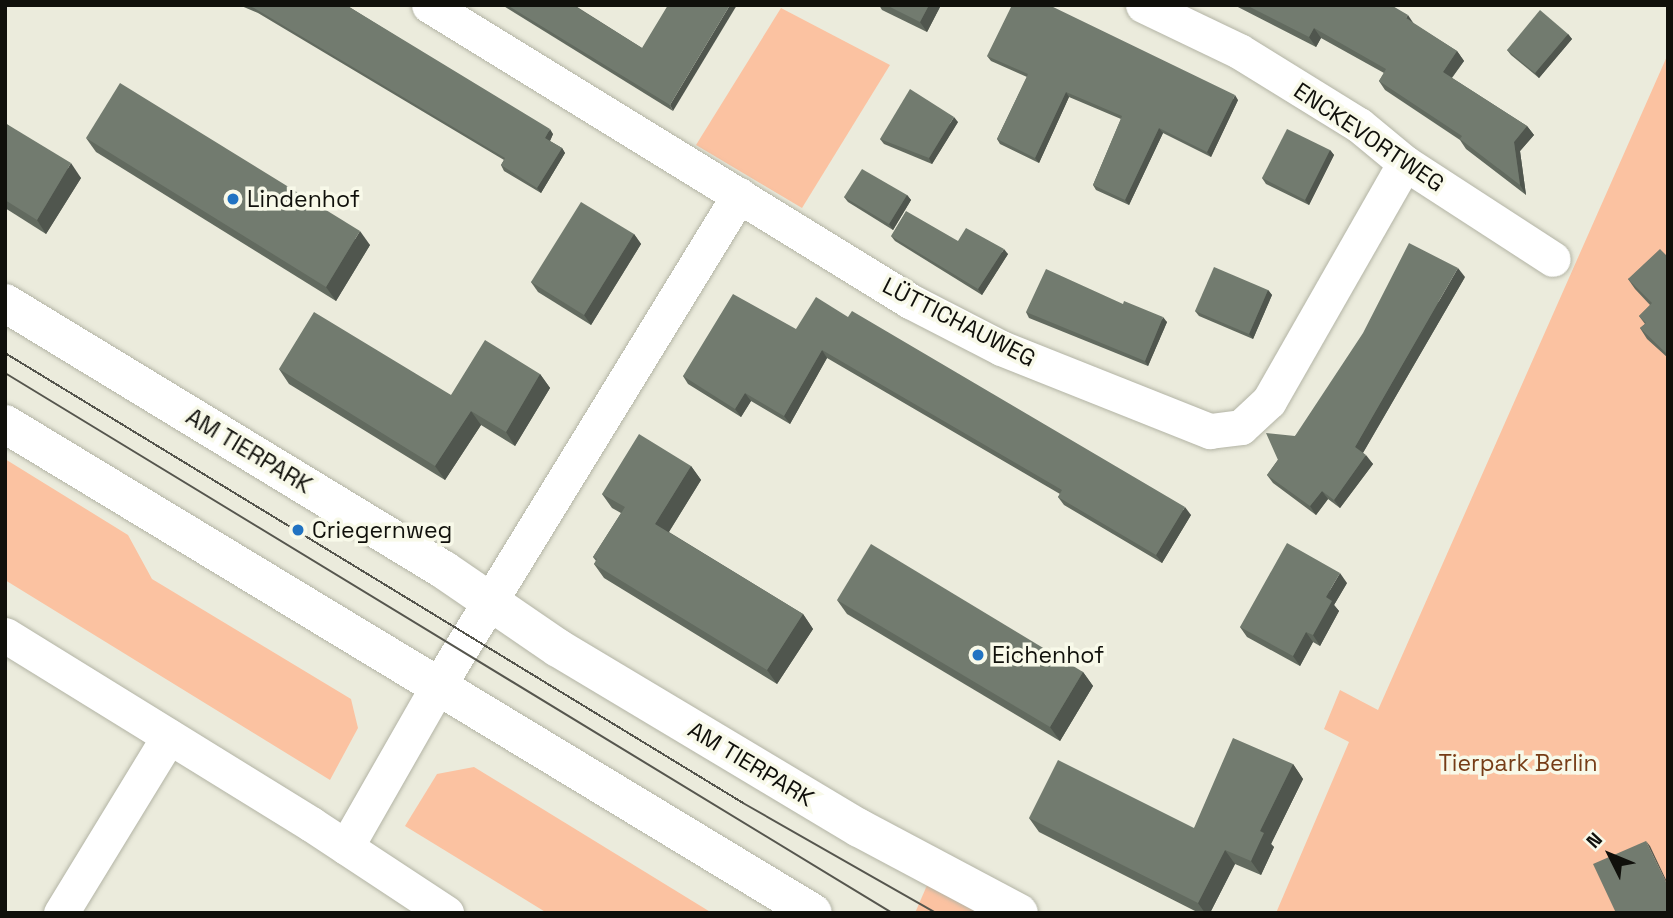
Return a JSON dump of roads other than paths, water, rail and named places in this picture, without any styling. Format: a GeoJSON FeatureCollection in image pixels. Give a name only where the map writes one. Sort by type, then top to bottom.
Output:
{"type":"FeatureCollection","features":[{"type":"Feature","properties":{"kind":"main road","name":"AM TIERPARK"},"geometry":{"type":"LineString","coordinates":[[5,303],[492,601],[558,648],[824,808],[1019,913]]}},
{"type":"Feature","properties":{"kind":"main road"},"geometry":{"type":"LineString","coordinates":[[5,424],[813,913]]}},
{"type":"Feature","properties":{"kind":"street","name":"LÜTTICHAUWEG"},"geometry":{"type":"LineString","coordinates":[[429,5],[910,301],[1001,348],[1210,431],[1241,427],[1269,401],[1405,163]]}},
{"type":"Feature","properties":{"kind":"street","name":"ENCKEVORTWEG"},"geometry":{"type":"LineString","coordinates":[[1143,5],[1239,51],[1359,125],[1405,163],[1553,259]]}},
{"type":"Feature","properties":{"kind":"street"},"geometry":{"type":"LineString","coordinates":[[345,847],[438,687],[739,195]]}},
{"type":"Feature","properties":{"kind":"street"},"geometry":{"type":"LineString","coordinates":[[5,635],[446,913]]}},
{"type":"Feature","properties":{"kind":"street"},"geometry":{"type":"LineString","coordinates":[[61,913],[169,736]]}},
{"type":"Feature","properties":{"kind":"tram line"},"geometry":{"type":"LineString","coordinates":[[5,353],[743,803],[936,913]]}},
{"type":"Feature","properties":{"kind":"tram line"},"geometry":{"type":"LineString","coordinates":[[5,373],[892,913]]}},
{"type":"Feature","properties":{"kind":"place","name":"Lindenhof"},"geometry":{"type":"Point","coordinates":[233,199]}},
{"type":"Feature","properties":{"kind":"place","name":"Criegernweg"},"geometry":{"type":"Point","coordinates":[298,530]}},
{"type":"Feature","properties":{"kind":"place","name":"Eichenhof"},"geometry":{"type":"Point","coordinates":[978,655]}},
{"type":"Feature","properties":{"kind":"park label","name":"Tierpark Berlin"},"geometry":{"type":"Point","coordinates":[1518,763]}}]}
